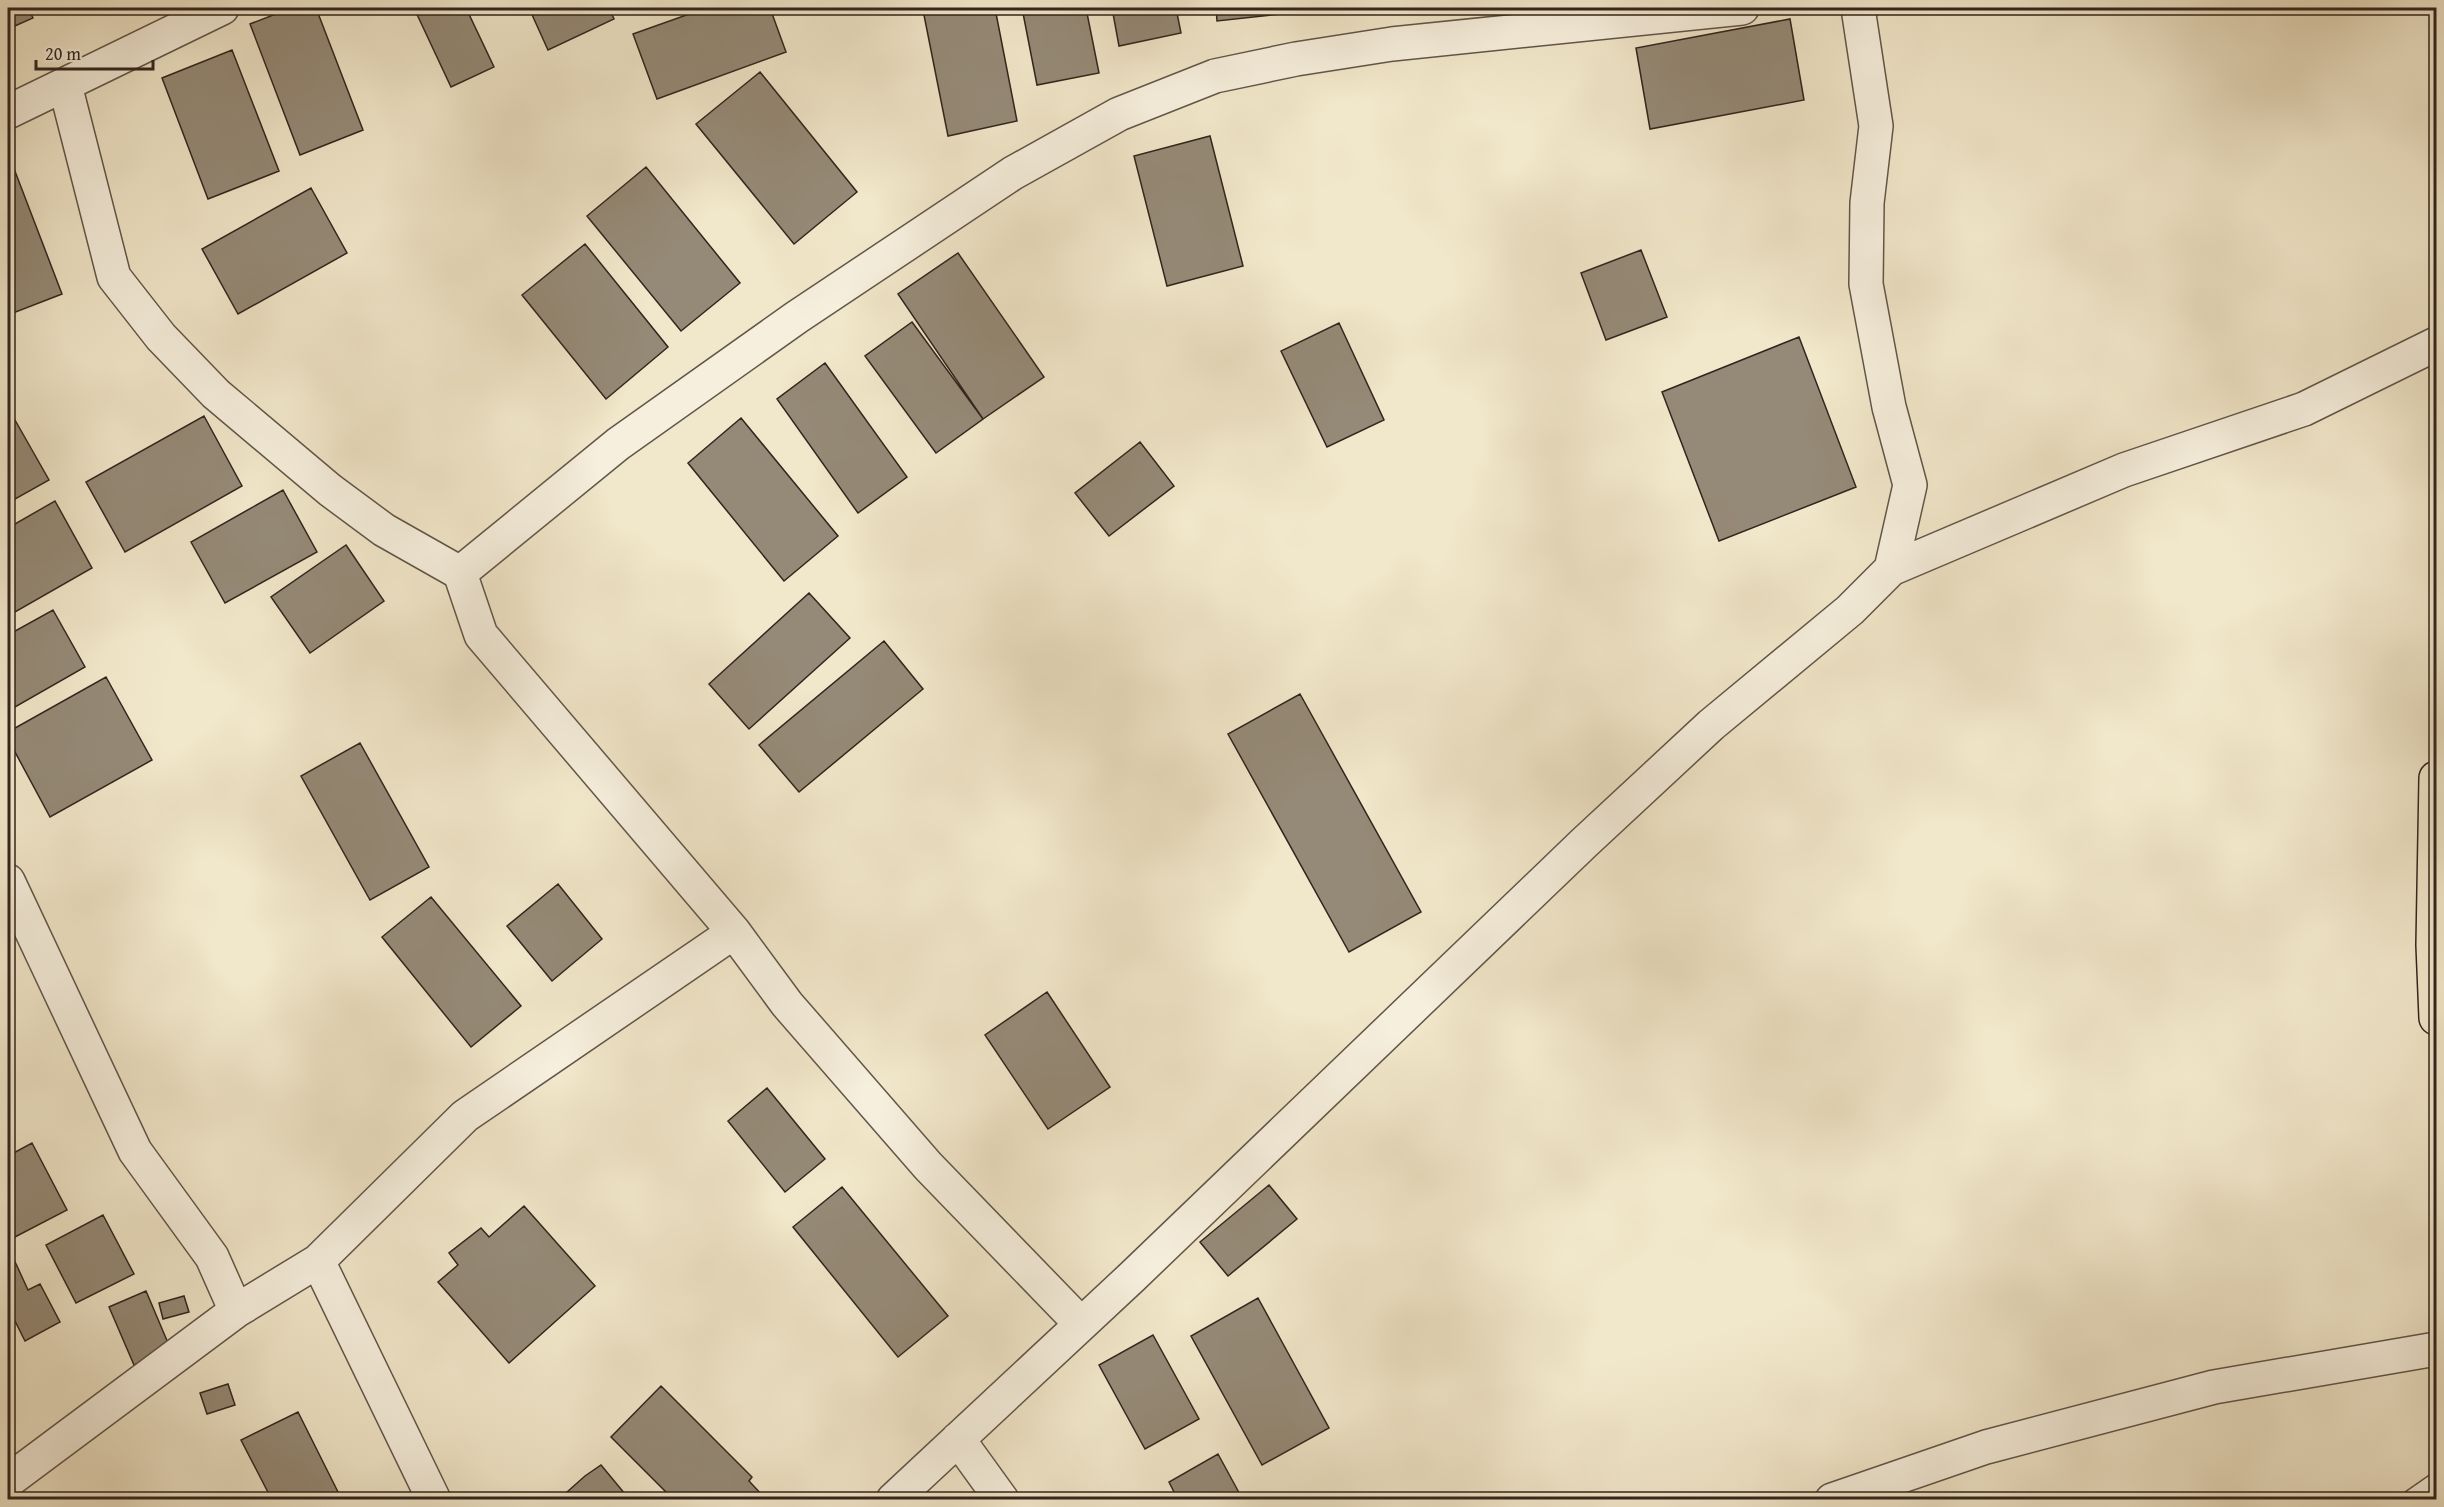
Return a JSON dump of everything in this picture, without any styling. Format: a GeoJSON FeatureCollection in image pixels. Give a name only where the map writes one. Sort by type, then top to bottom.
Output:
{"type":"FeatureCollection","features":[{"type":"Feature","properties":{"kind":"main road"},"geometry":{"type":"LineString","coordinates":[[2436,778],[2433,945],[2436,1018]]}},
{"type":"Feature","properties":{"kind":"street"},"geometry":{"type":"LineString","coordinates":[[8,112],[222,8]]}},
{"type":"Feature","properties":{"kind":"street"},"geometry":{"type":"LineString","coordinates":[[460,573],[618,444],[797,318],[1014,173],[1119,114],[1215,76],[1296,59],[1392,44],[1742,8]]}},
{"type":"Feature","properties":{"kind":"street"},"geometry":{"type":"LineString","coordinates":[[1858,8],[1876,126],[1867,203],[1866,284],[1889,407],[1910,485],[1891,569]]}},
{"type":"Feature","properties":{"kind":"street"},"geometry":{"type":"LineString","coordinates":[[64,85],[114,277],[161,337],[216,394],[271,444],[384,530],[460,573],[481,635],[734,932],[787,1004],[928,1167],[1081,1324]]}},
{"type":"Feature","properties":{"kind":"street"},"geometry":{"type":"LineString","coordinates":[[893,1500],[1081,1324],[1584,843],[1711,725],[1850,610],[1891,569],[2124,470],[2304,409],[2436,344]]}},
{"type":"Feature","properties":{"kind":"street"},"geometry":{"type":"LineString","coordinates":[[8,881],[135,1151],[212,1257],[236,1311]]}},
{"type":"Feature","properties":{"kind":"street"},"geometry":{"type":"LineString","coordinates":[[8,1481],[236,1311],[318,1261],[465,1116],[734,932]]}},
{"type":"Feature","properties":{"kind":"street"},"geometry":{"type":"LineString","coordinates":[[318,1261],[434,1500]]}},
{"type":"Feature","properties":{"kind":"street"},"geometry":{"type":"LineString","coordinates":[[1832,1500],[1986,1447],[2214,1387],[2436,1349]]}},
{"type":"Feature","properties":{"kind":"street"},"geometry":{"type":"LineString","coordinates":[[958,1439],[1002,1500]]}},
{"type":"Feature","properties":{"kind":"lane"},"geometry":{"type":"LineString","coordinates":[[2413,1500],[2436,1484]]}},
{"type":"Feature","properties":{"kind":"building"},"geometry":{"type":"Polygon","coordinates":[[[8,8],[28,8],[33,18],[8,29],[8,8]]]}},
{"type":"Feature","properties":{"kind":"building"},"geometry":{"type":"Polygon","coordinates":[[[291,8],[316,8],[363,130],[300,155],[250,24],[291,8]]]}},
{"type":"Feature","properties":{"kind":"building"},"geometry":{"type":"Polygon","coordinates":[[[414,8],[466,8],[494,67],[451,87],[414,8]]]}},
{"type":"Feature","properties":{"kind":"building"},"geometry":{"type":"Polygon","coordinates":[[[529,8],[609,8],[614,19],[548,50],[529,8]]]}},
{"type":"Feature","properties":{"kind":"building"},"geometry":{"type":"Polygon","coordinates":[[[706,8],[770,8],[786,52],[657,99],[633,34],[706,8]]]}},
{"type":"Feature","properties":{"kind":"building"},"geometry":{"type":"Polygon","coordinates":[[[995,8],[1017,121],[948,136],[923,10],[995,8]]]}},
{"type":"Feature","properties":{"kind":"building"},"geometry":{"type":"Polygon","coordinates":[[[1022,8],[1086,8],[1099,73],[1037,85],[1022,8]]]}},
{"type":"Feature","properties":{"kind":"building"},"geometry":{"type":"Polygon","coordinates":[[[1112,8],[1176,8],[1181,33],[1119,46],[1112,8]]]}},
{"type":"Feature","properties":{"kind":"building"},"geometry":{"type":"Polygon","coordinates":[[[1216,8],[1288,8],[1289,13],[1217,21],[1216,8]]]}},
{"type":"Feature","properties":{"kind":"building"},"geometry":{"type":"Polygon","coordinates":[[[1790,19],[1804,100],[1650,129],[1636,48],[1790,19]]]}},
{"type":"Feature","properties":{"kind":"building"},"geometry":{"type":"Polygon","coordinates":[[[232,50],[279,171],[208,199],[162,78],[232,50]]]}},
{"type":"Feature","properties":{"kind":"building"},"geometry":{"type":"Polygon","coordinates":[[[760,72],[857,192],[794,244],[696,124],[760,72]]]}},
{"type":"Feature","properties":{"kind":"building"},"geometry":{"type":"Polygon","coordinates":[[[1210,136],[1243,266],[1167,286],[1134,156],[1210,136]]]}},
{"type":"Feature","properties":{"kind":"building"},"geometry":{"type":"Polygon","coordinates":[[[8,153],[62,294],[8,315],[8,153]]]}},
{"type":"Feature","properties":{"kind":"building"},"geometry":{"type":"Polygon","coordinates":[[[646,167],[740,283],[681,331],[587,216],[646,167]]]}},
{"type":"Feature","properties":{"kind":"building"},"geometry":{"type":"Polygon","coordinates":[[[311,188],[347,253],[238,314],[202,249],[311,188]]]}},
{"type":"Feature","properties":{"kind":"building"},"geometry":{"type":"Polygon","coordinates":[[[585,244],[668,347],[606,399],[522,295],[585,244]]]}},
{"type":"Feature","properties":{"kind":"building"},"geometry":{"type":"Polygon","coordinates":[[[1641,250],[1667,317],[1606,340],[1581,273],[1641,250]]]}},
{"type":"Feature","properties":{"kind":"building"},"geometry":{"type":"Polygon","coordinates":[[[958,253],[1044,377],[983,419],[898,294],[958,253]]]}},
{"type":"Feature","properties":{"kind":"building"},"geometry":{"type":"Polygon","coordinates":[[[912,322],[983,419],[936,453],[865,356],[912,322]]]}},
{"type":"Feature","properties":{"kind":"building"},"geometry":{"type":"Polygon","coordinates":[[[1339,323],[1384,420],[1327,447],[1281,351],[1339,323]]]}},
{"type":"Feature","properties":{"kind":"building"},"geometry":{"type":"Polygon","coordinates":[[[1799,337],[1856,487],[1719,541],[1662,392],[1799,337]]]}},
{"type":"Feature","properties":{"kind":"building"},"geometry":{"type":"Polygon","coordinates":[[[825,363],[907,477],[858,513],[777,399],[825,363]]]}},
{"type":"Feature","properties":{"kind":"building"},"geometry":{"type":"Polygon","coordinates":[[[11,413],[49,480],[8,503],[8,415],[11,413]]]}},
{"type":"Feature","properties":{"kind":"building"},"geometry":{"type":"Polygon","coordinates":[[[204,416],[242,486],[125,552],[86,482],[204,416]]]}},
{"type":"Feature","properties":{"kind":"building"},"geometry":{"type":"Polygon","coordinates":[[[741,418],[838,536],[784,581],[688,463],[741,418]]]}},
{"type":"Feature","properties":{"kind":"building"},"geometry":{"type":"Polygon","coordinates":[[[1140,442],[1174,486],[1109,536],[1075,493],[1140,442]]]}},
{"type":"Feature","properties":{"kind":"building"},"geometry":{"type":"Polygon","coordinates":[[[283,490],[317,552],[225,603],[191,542],[283,490]]]}},
{"type":"Feature","properties":{"kind":"building"},"geometry":{"type":"Polygon","coordinates":[[[55,501],[92,568],[8,616],[8,528],[55,501]]]}},
{"type":"Feature","properties":{"kind":"building"},"geometry":{"type":"Polygon","coordinates":[[[346,545],[384,601],[310,653],[271,597],[346,545]]]}},
{"type":"Feature","properties":{"kind":"building"},"geometry":{"type":"Polygon","coordinates":[[[809,593],[850,638],[749,729],[709,684],[809,593]]]}},
{"type":"Feature","properties":{"kind":"building"},"geometry":{"type":"Polygon","coordinates":[[[53,610],[85,667],[8,711],[8,635],[53,610]]]}},
{"type":"Feature","properties":{"kind":"building"},"geometry":{"type":"Polygon","coordinates":[[[884,641],[923,689],[799,792],[759,745],[884,641]]]}},
{"type":"Feature","properties":{"kind":"building"},"geometry":{"type":"Polygon","coordinates":[[[106,677],[152,760],[50,817],[8,739],[8,732],[106,677]]]}},
{"type":"Feature","properties":{"kind":"building"},"geometry":{"type":"Polygon","coordinates":[[[1300,694],[1421,912],[1349,952],[1228,734],[1300,694]]]}},
{"type":"Feature","properties":{"kind":"building"},"geometry":{"type":"Polygon","coordinates":[[[360,743],[429,867],[370,900],[301,776],[360,743]]]}},
{"type":"Feature","properties":{"kind":"building"},"geometry":{"type":"Polygon","coordinates":[[[558,884],[602,939],[552,981],[507,926],[558,884]]]}},
{"type":"Feature","properties":{"kind":"building"},"geometry":{"type":"Polygon","coordinates":[[[431,897],[521,1006],[471,1047],[382,937],[431,897]]]}},
{"type":"Feature","properties":{"kind":"building"},"geometry":{"type":"Polygon","coordinates":[[[1047,992],[1110,1087],[1048,1129],[985,1035],[1047,992]]]}},
{"type":"Feature","properties":{"kind":"building"},"geometry":{"type":"Polygon","coordinates":[[[767,1088],[825,1159],[785,1192],[728,1121],[767,1088]]]}},
{"type":"Feature","properties":{"kind":"building"},"geometry":{"type":"Polygon","coordinates":[[[32,1143],[67,1210],[11,1239],[8,1236],[8,1156],[32,1143]]]}},
{"type":"Feature","properties":{"kind":"building"},"geometry":{"type":"Polygon","coordinates":[[[1269,1185],[1297,1219],[1228,1276],[1200,1242],[1269,1185]]]}},
{"type":"Feature","properties":{"kind":"building"},"geometry":{"type":"Polygon","coordinates":[[[842,1187],[948,1316],[898,1357],[793,1227],[842,1187]]]}},
{"type":"Feature","properties":{"kind":"building"},"geometry":{"type":"Polygon","coordinates":[[[524,1206],[595,1286],[509,1363],[438,1282],[458,1265],[449,1253],[481,1228],[489,1237],[524,1206]]]}},
{"type":"Feature","properties":{"kind":"building"},"geometry":{"type":"Polygon","coordinates":[[[103,1215],[134,1274],[76,1303],[46,1245],[103,1215]]]}},
{"type":"Feature","properties":{"kind":"building"},"geometry":{"type":"Polygon","coordinates":[[[11,1253],[28,1290],[40,1284],[60,1322],[25,1341],[8,1307],[8,1255],[11,1253]]]}},
{"type":"Feature","properties":{"kind":"building"},"geometry":{"type":"Polygon","coordinates":[[[146,1291],[171,1350],[134,1365],[109,1307],[146,1291]]]}},
{"type":"Feature","properties":{"kind":"building"},"geometry":{"type":"Polygon","coordinates":[[[184,1296],[189,1312],[163,1319],[159,1303],[184,1296]]]}},
{"type":"Feature","properties":{"kind":"building"},"geometry":{"type":"Polygon","coordinates":[[[1258,1298],[1329,1428],[1262,1465],[1191,1336],[1258,1298]]]}},
{"type":"Feature","properties":{"kind":"building"},"geometry":{"type":"Polygon","coordinates":[[[1153,1335],[1199,1419],[1145,1449],[1099,1365],[1153,1335]]]}},
{"type":"Feature","properties":{"kind":"building"},"geometry":{"type":"Polygon","coordinates":[[[228,1384],[235,1405],[207,1414],[200,1393],[228,1384]]]}},
{"type":"Feature","properties":{"kind":"building"},"geometry":{"type":"Polygon","coordinates":[[[661,1386],[752,1477],[749,1481],[764,1497],[761,1500],[674,1500],[611,1437],[661,1386]]]}},
{"type":"Feature","properties":{"kind":"building"},"geometry":{"type":"Polygon","coordinates":[[[298,1412],[342,1500],[272,1500],[241,1440],[298,1412]]]}},
{"type":"Feature","properties":{"kind":"building"},"geometry":{"type":"Polygon","coordinates":[[[1218,1454],[1243,1500],[1178,1500],[1169,1482],[1218,1454]]]}},
{"type":"Feature","properties":{"kind":"building"},"geometry":{"type":"Polygon","coordinates":[[[601,1465],[630,1500],[558,1500],[585,1476],[601,1465]]]}}]}
